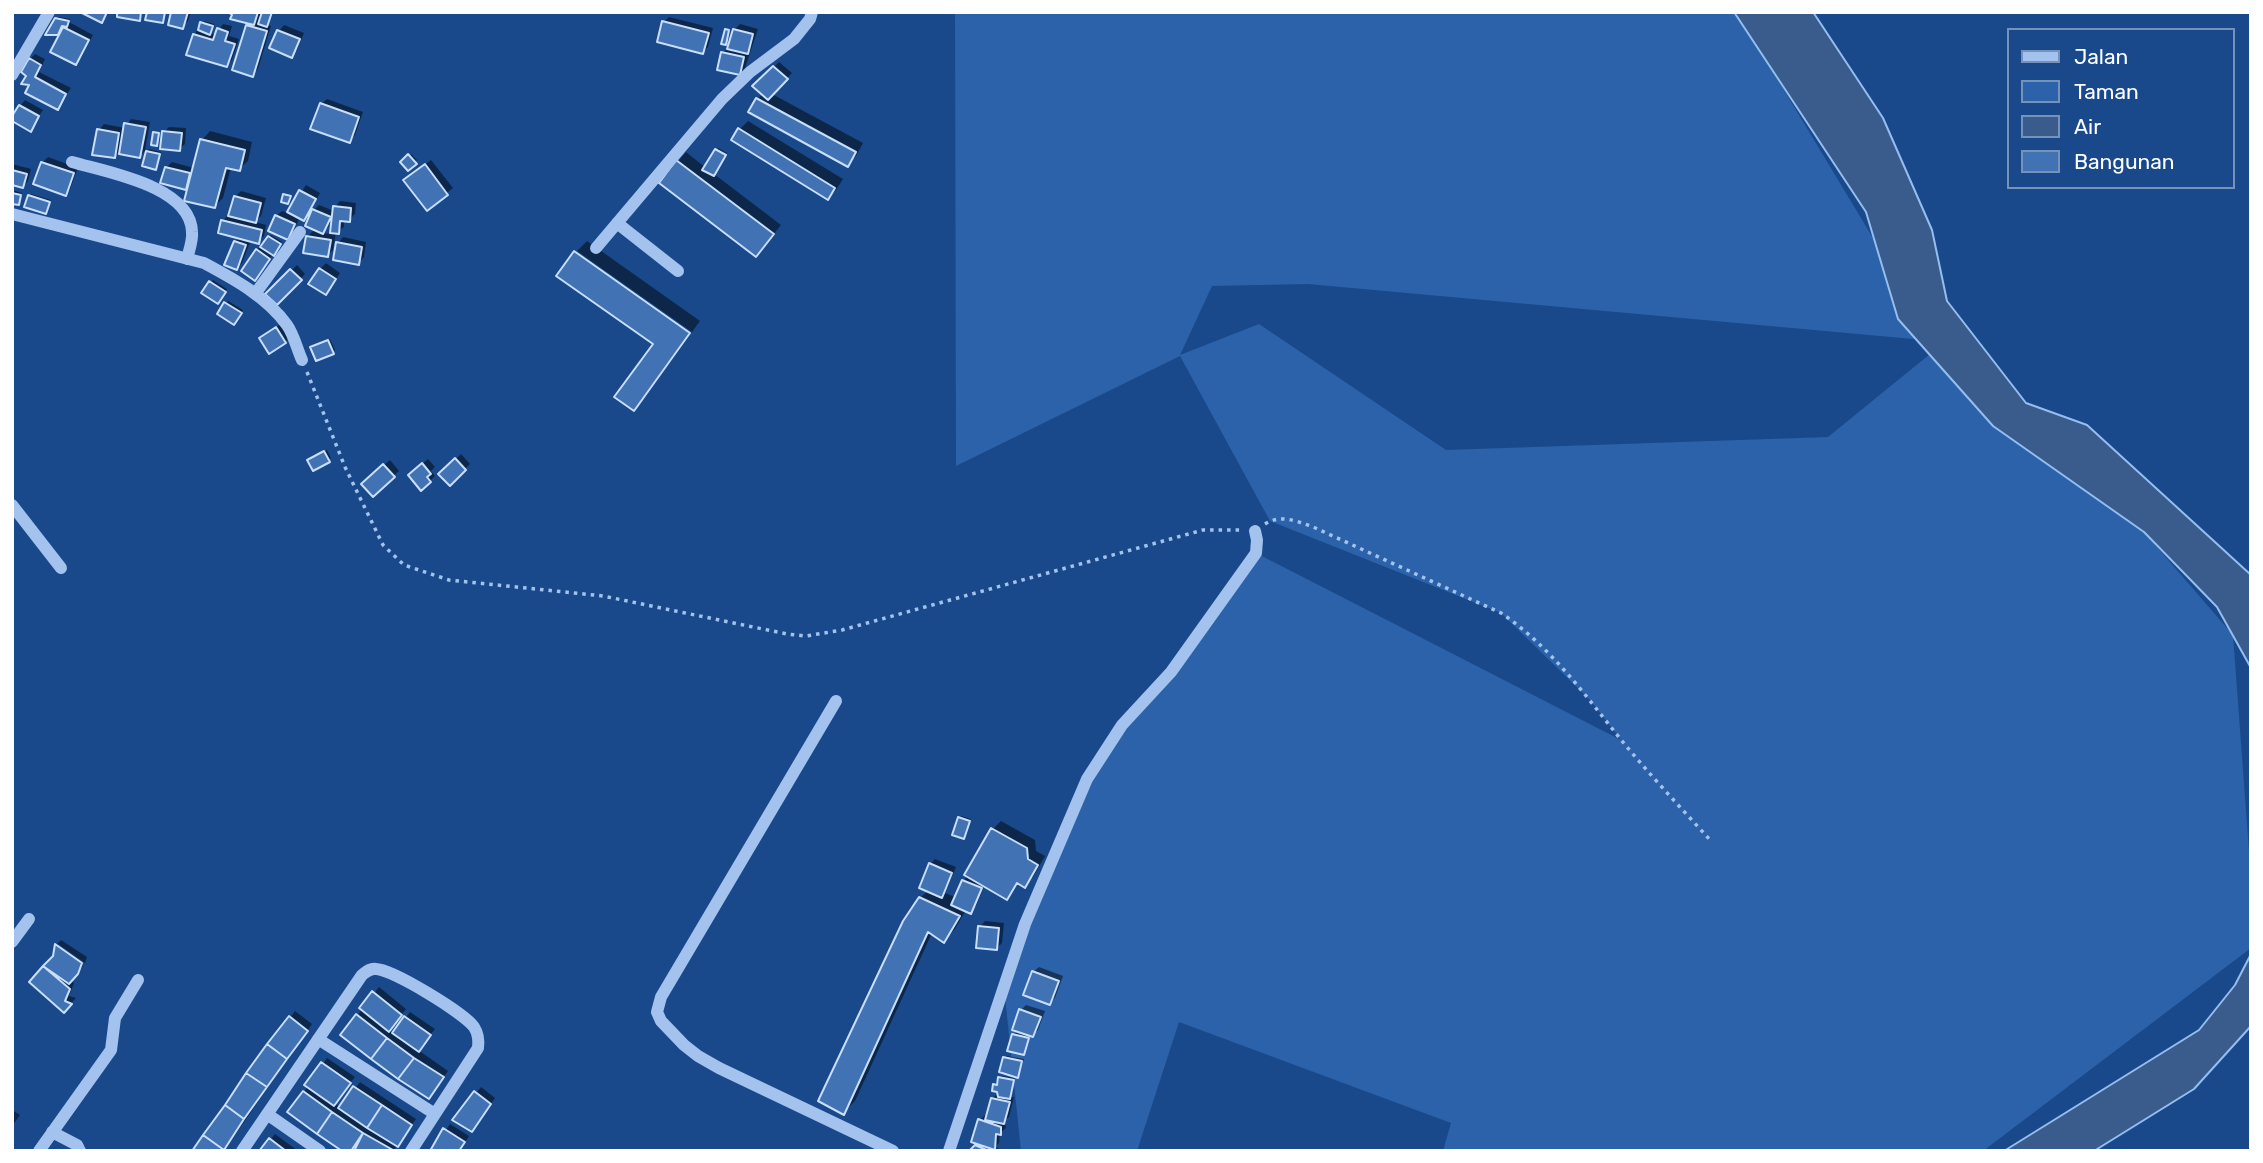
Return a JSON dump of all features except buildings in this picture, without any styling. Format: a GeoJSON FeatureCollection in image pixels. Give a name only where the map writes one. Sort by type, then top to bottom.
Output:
{"type":"FeatureCollection","features":[{"type":"Feature","properties":{"kind":"street"},"geometry":{"type":"LineString","coordinates":[[12,75],[50,12]]}},
{"type":"Feature","properties":{"kind":"street"},"geometry":{"type":"LineString","coordinates":[[596,248],[722,100],[750,72],[794,39],[810,19],[812,12]]}},
{"type":"Feature","properties":{"kind":"street"},"geometry":{"type":"LineString","coordinates":[[72,162],[146,184],[178,203],[187,215],[193,231],[187,259]]}},
{"type":"Feature","properties":{"kind":"street"},"geometry":{"type":"LineString","coordinates":[[12,214],[204,263],[229,276],[271,306],[288,327],[302,360]]}},
{"type":"Feature","properties":{"kind":"street"},"geometry":{"type":"LineString","coordinates":[[617,223],[678,271]]}},
{"type":"Feature","properties":{"kind":"street"},"geometry":{"type":"LineString","coordinates":[[255,294],[300,232]]}},
{"type":"Feature","properties":{"kind":"street"},"geometry":{"type":"LineString","coordinates":[[13,506],[61,568]]}},
{"type":"Feature","properties":{"kind":"street"},"geometry":{"type":"LineString","coordinates":[[949,1151],[1025,924],[1087,779],[1122,725],[1171,672],[1256,552],[1255,531]]}},
{"type":"Feature","properties":{"kind":"street"},"geometry":{"type":"LineString","coordinates":[[836,701],[661,997],[657,1012],[661,1021],[684,1045],[719,1068],[893,1151]]}},
{"type":"Feature","properties":{"kind":"street"},"geometry":{"type":"LineString","coordinates":[[12,942],[29,919]]}},
{"type":"Feature","properties":{"kind":"street"},"geometry":{"type":"LineString","coordinates":[[242,1151],[362,975],[369,969],[386,971],[455,1011],[472,1024],[478,1035],[478,1048],[411,1151]]}},
{"type":"Feature","properties":{"kind":"street"},"geometry":{"type":"LineString","coordinates":[[38,1151],[111,1050],[115,1018],[138,980]]}},
{"type":"Feature","properties":{"kind":"street"},"geometry":{"type":"LineString","coordinates":[[318,1040],[435,1114]]}},
{"type":"Feature","properties":{"kind":"street"},"geometry":{"type":"LineString","coordinates":[[267,1114],[320,1151]]}},
{"type":"Feature","properties":{"kind":"street"},"geometry":{"type":"LineString","coordinates":[[52,1132],[77,1145],[80,1151]]}},
{"type":"Feature","properties":{"kind":"path"},"geometry":{"type":"LineString","coordinates":[[302,360],[345,467],[383,545],[404,565],[449,580],[603,596],[764,630],[806,636],[842,630],[1203,530],[1255,531],[1275,518],[1311,526],[1500,613],[1524,629],[1591,701],[1623,742],[1711,841]]}},
{"type":"Feature","properties":{"kind":"green space"},"geometry":{"type":"Polygon","coordinates":[[[955,12],[1737,12],[1935,341],[1308,284],[1212,286],[1180,355],[1259,324],[1446,450],[1828,437],[1930,354],[2018,443],[2144,532],[2233,635],[2251,878],[2251,948],[1983,1151],[1443,1151],[1451,1123],[1179,1022],[1137,1151],[1021,1151],[1004,987],[1102,754],[1256,553],[1621,740],[1591,701],[1501,613],[1270,521],[1180,356],[956,466],[955,12]]]}},
{"type":"Feature","properties":{"kind":"water"},"geometry":{"type":"Polygon","coordinates":[[[1734,12],[1813,12],[1883,118],[1932,230],[1947,301],[2026,403],[2087,425],[2251,575],[2251,668],[2217,607],[2144,532],[1993,426],[1898,319],[1866,212],[1734,12]]]}},
{"type":"Feature","properties":{"kind":"water"},"geometry":{"type":"Polygon","coordinates":[[[2251,954],[2251,1026],[2194,1089],[2094,1151],[2004,1151],[2199,1030],[2235,985],[2251,954]]]}}]}
